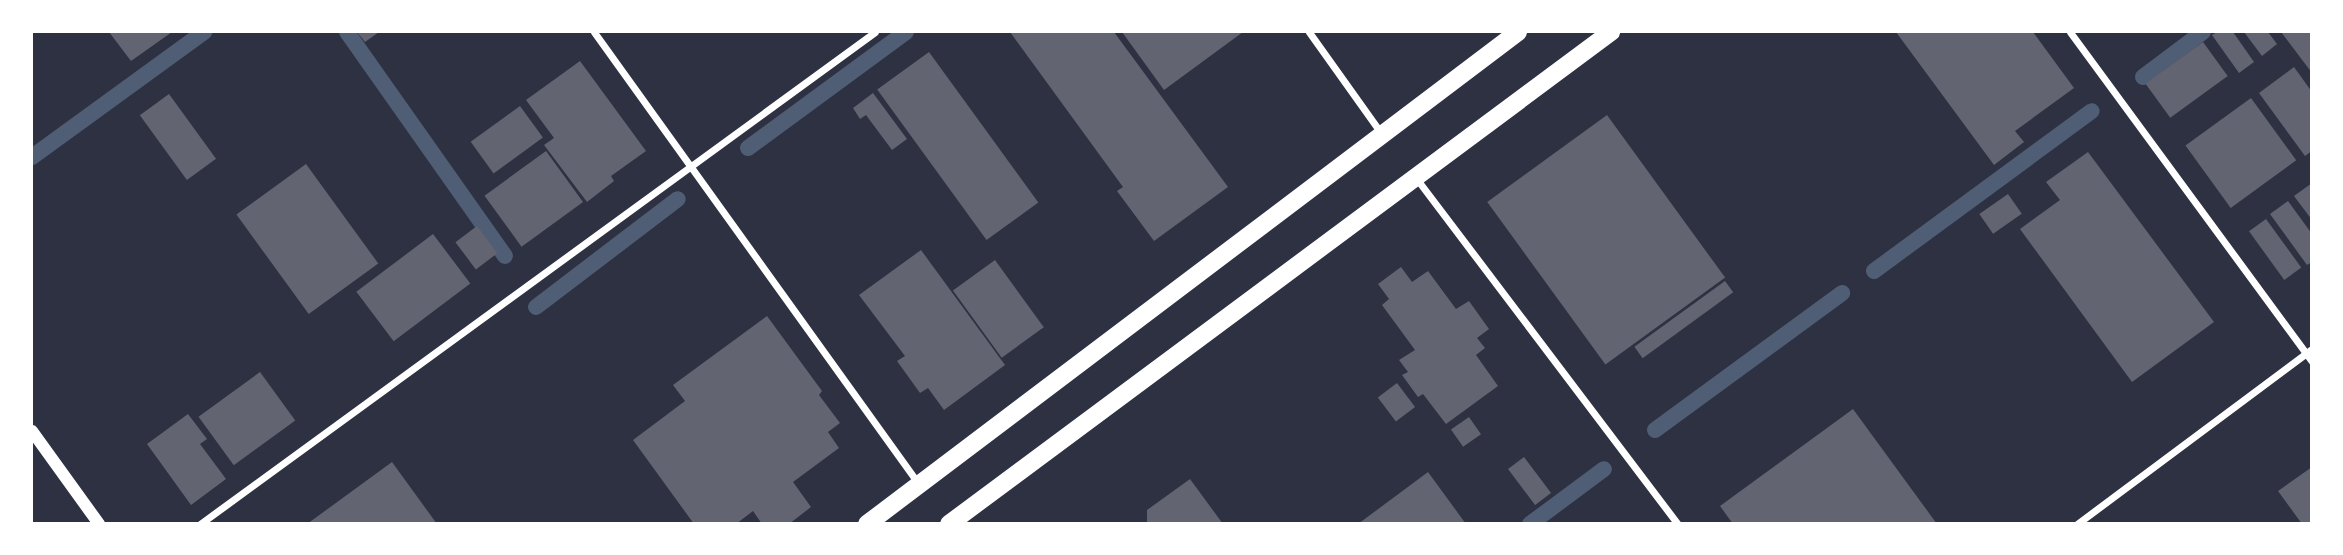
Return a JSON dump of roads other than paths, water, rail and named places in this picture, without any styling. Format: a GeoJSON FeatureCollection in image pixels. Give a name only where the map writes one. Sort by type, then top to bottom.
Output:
{"type":"FeatureCollection","features":[{"type":"Feature","properties":{"kind":"main road"},"geometry":{"type":"LineString","coordinates":[[867,523],[1518,32]]}},
{"type":"Feature","properties":{"kind":"main road"},"geometry":{"type":"LineString","coordinates":[[949,523],[1611,32]]}},
{"type":"Feature","properties":{"kind":"street"},"geometry":{"type":"LineString","coordinates":[[594,32],[692,164],[920,485]]}},
{"type":"Feature","properties":{"kind":"street"},"geometry":{"type":"LineString","coordinates":[[200,523],[875,32]]}},
{"type":"Feature","properties":{"kind":"street"},"geometry":{"type":"LineString","coordinates":[[1309,32],[1381,133]]}},
{"type":"Feature","properties":{"kind":"street"},"geometry":{"type":"LineString","coordinates":[[2070,32],[2308,351],[2312,362]]}},
{"type":"Feature","properties":{"kind":"street"},"geometry":{"type":"LineString","coordinates":[[1415,177],[1678,523]]}},
{"type":"Feature","properties":{"kind":"street"},"geometry":{"type":"LineString","coordinates":[[2077,523],[2308,351]]}},
{"type":"Feature","properties":{"kind":"street"},"geometry":{"type":"LineString","coordinates":[[32,431],[99,523]]}},
{"type":"Feature","properties":{"kind":"waterway"},"geometry":{"type":"LineString","coordinates":[[32,157],[204,32]]}},
{"type":"Feature","properties":{"kind":"waterway"},"geometry":{"type":"LineString","coordinates":[[347,32],[505,256]]}},
{"type":"Feature","properties":{"kind":"waterway"},"geometry":{"type":"LineString","coordinates":[[748,148],[906,32]]}},
{"type":"Feature","properties":{"kind":"waterway"},"geometry":{"type":"LineString","coordinates":[[2143,77],[2203,32]]}},
{"type":"Feature","properties":{"kind":"waterway"},"geometry":{"type":"LineString","coordinates":[[1874,271],[2092,111]]}},
{"type":"Feature","properties":{"kind":"waterway"},"geometry":{"type":"LineString","coordinates":[[536,307],[678,199]]}},
{"type":"Feature","properties":{"kind":"waterway"},"geometry":{"type":"LineString","coordinates":[[1655,430],[1842,293]]}},
{"type":"Feature","properties":{"kind":"waterway"},"geometry":{"type":"LineString","coordinates":[[1530,524],[1604,469]]}}]}
